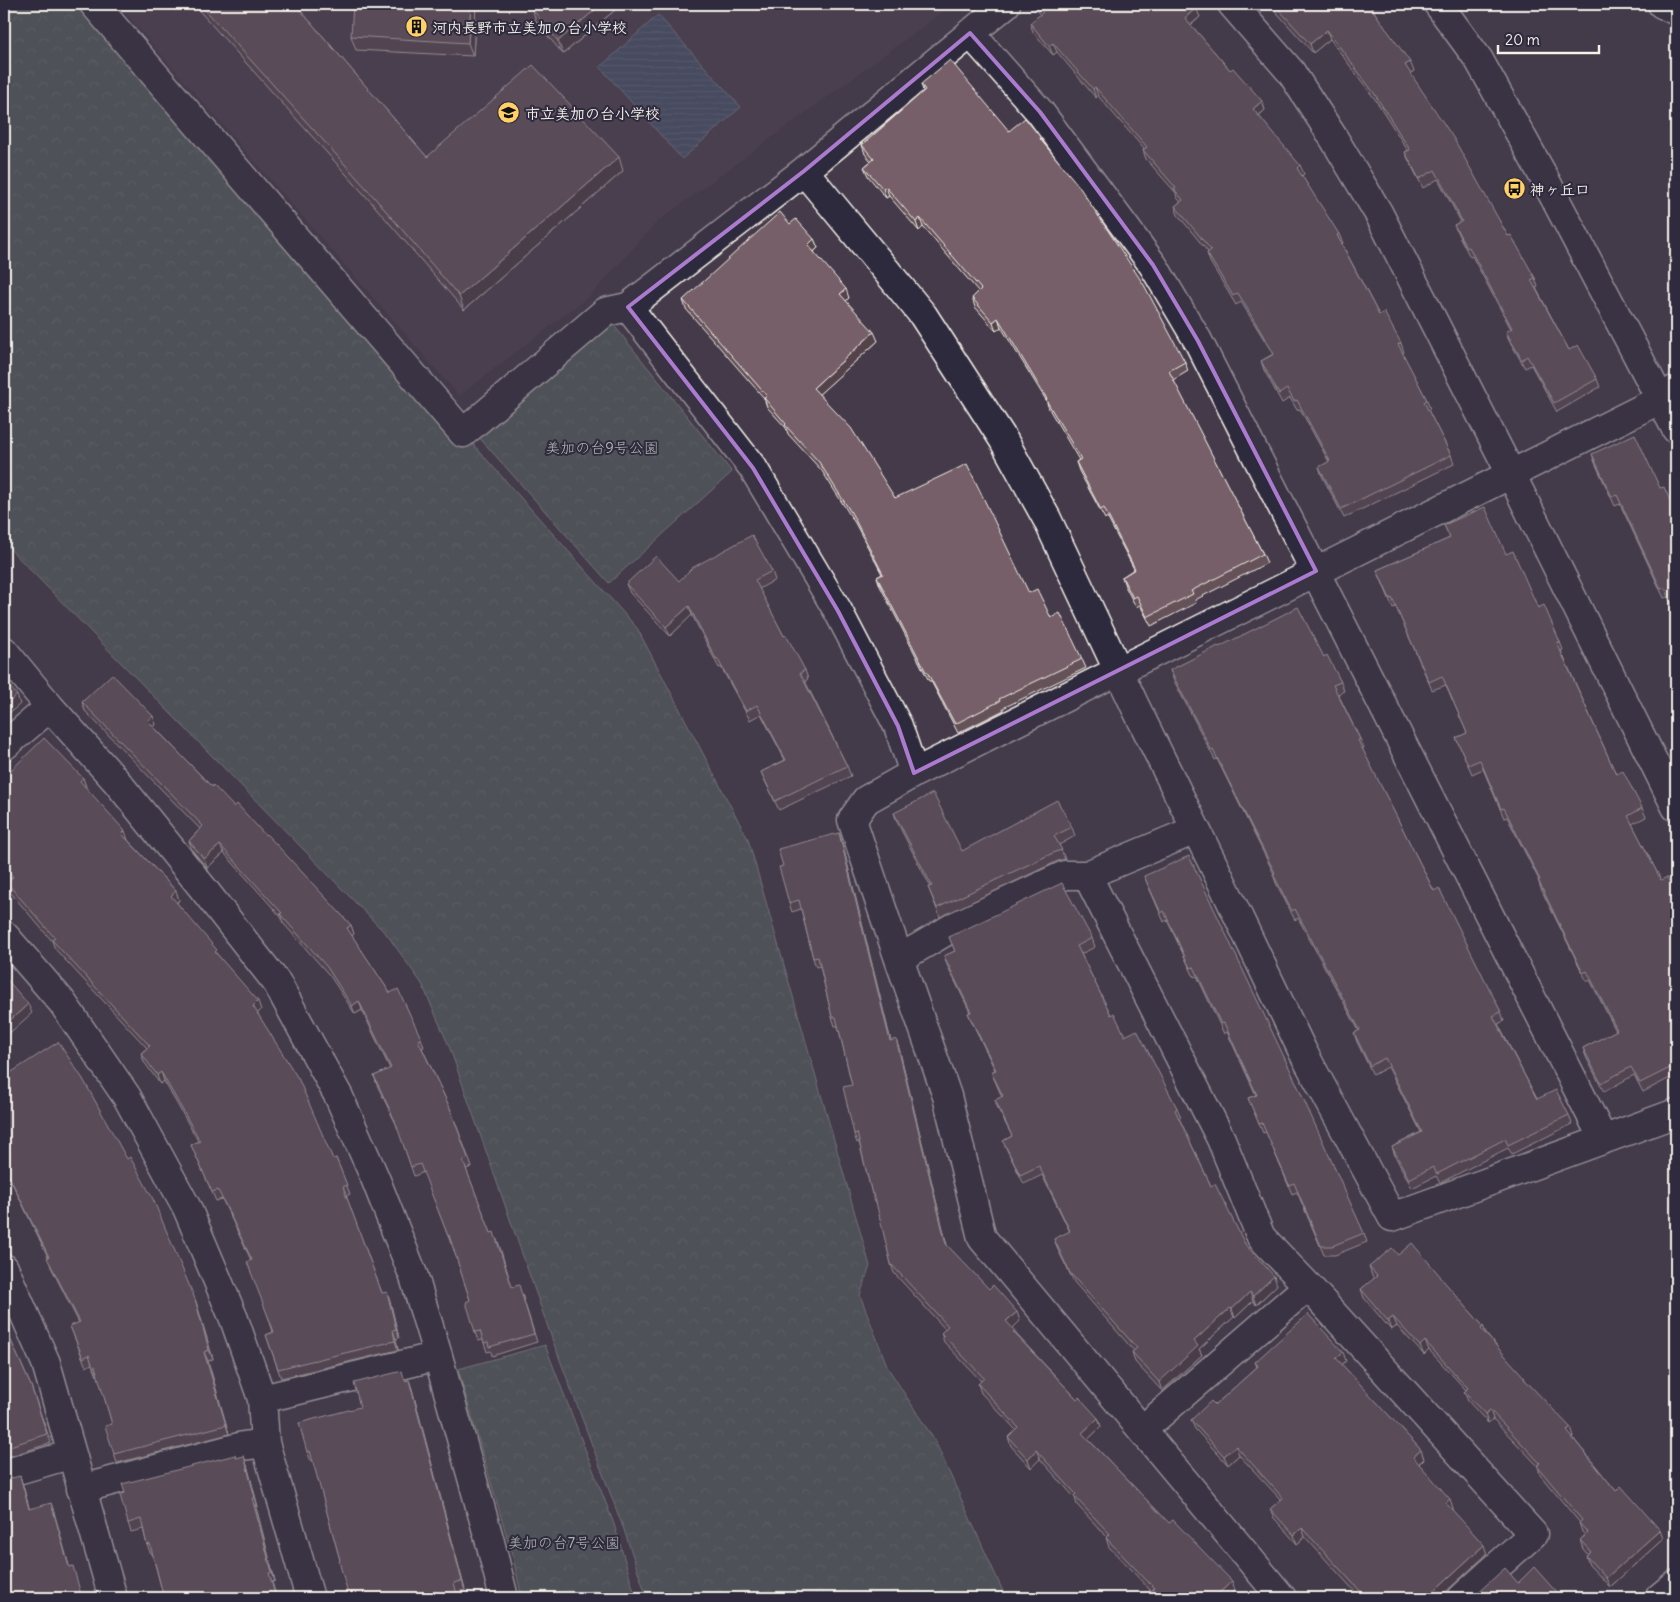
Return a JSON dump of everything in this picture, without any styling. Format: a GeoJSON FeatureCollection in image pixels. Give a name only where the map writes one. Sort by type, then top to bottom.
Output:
{"type":"FeatureCollection","features":[{"type":"Feature","properties":{"kind":"street"},"geometry":{"type":"LineString","coordinates":[[94,4],[463,433],[605,312],[628,307],[804,171],[1006,4]]}},
{"type":"Feature","properties":{"kind":"street"},"geometry":{"type":"LineString","coordinates":[[1232,4],[1291,72],[1379,214],[1511,474],[1676,807]]}},
{"type":"Feature","properties":{"kind":"street"},"geometry":{"type":"LineString","coordinates":[[1438,4],[1479,60],[1669,394],[1676,429]]}},
{"type":"Feature","properties":{"kind":"street"},"geometry":{"type":"LineString","coordinates":[[1662,4],[1676,11]]}},
{"type":"Feature","properties":{"kind":"street"},"geometry":{"type":"LineString","coordinates":[[970,33],[1040,112],[1153,265],[1198,341],[1603,1140]]}},
{"type":"Feature","properties":{"kind":"street"},"geometry":{"type":"LineString","coordinates":[[804,171],[923,315],[1003,439],[1047,519],[1303,1052],[1392,1217],[1676,1112]]}},
{"type":"Feature","properties":{"kind":"street"},"geometry":{"type":"LineString","coordinates":[[628,307],[753,468],[838,611],[898,726],[914,773]]}},
{"type":"Feature","properties":{"kind":"street"},"geometry":{"type":"LineString","coordinates":[[1282,1598],[982,1238],[947,1096],[852,820],[866,800],[914,773],[1669,394]]}},
{"type":"Feature","properties":{"kind":"street"},"geometry":{"type":"LineString","coordinates":[[4,652],[118,783],[277,983],[339,1097],[375,1178],[414,1277],[438,1356],[504,1598]]}},
{"type":"Feature","properties":{"kind":"street"},"geometry":{"type":"LineString","coordinates":[[4,746],[50,707]]}},
{"type":"Feature","properties":{"kind":"street"},"geometry":{"type":"LineString","coordinates":[[899,959],[955,926],[1065,875],[1087,875],[1195,830]]}},
{"type":"Feature","properties":{"kind":"street"},"geometry":{"type":"LineString","coordinates":[[1087,875],[1221,1139],[1261,1237],[1308,1286],[1533,1534],[1462,1598]]}},
{"type":"Feature","properties":{"kind":"street"},"geometry":{"type":"LineString","coordinates":[[4,935],[62,1002],[127,1096],[187,1208],[234,1319],[262,1399],[265,1442],[310,1598]]}},
{"type":"Feature","properties":{"kind":"street"},"geometry":{"type":"LineString","coordinates":[[4,1268],[46,1363],[113,1598]]}},
{"type":"Feature","properties":{"kind":"street"},"geometry":{"type":"LineString","coordinates":[[1142,1430],[1308,1286]]}},
{"type":"Feature","properties":{"kind":"street"},"geometry":{"type":"LineString","coordinates":[[262,1399],[438,1356]]}},
{"type":"Feature","properties":{"kind":"street"},"geometry":{"type":"LineString","coordinates":[[81,1489],[243,1446],[265,1442]]}},
{"type":"Feature","properties":{"kind":"street"},"geometry":{"type":"LineString","coordinates":[[4,1474],[72,1454]]}},
{"type":"Feature","properties":{"kind":"street"},"geometry":{"type":"LineString","coordinates":[[1660,1598],[1676,1584]]}},
{"type":"Feature","properties":{"kind":"highlighted area"},"geometry":{"type":"Polygon","coordinates":[[[970,33],[1040,112],[1153,265],[1198,341],[1316,571],[914,773],[898,726],[838,611],[753,468],[628,307],[804,171],[970,33]]]}},
{"type":"Feature","properties":{"kind":"shaded area","name":"市立美加の台小学校"},"geometry":{"type":"Polygon","coordinates":[[[117,4],[954,4],[657,222],[592,294],[459,396],[117,4]]]}},
{"type":"Feature","properties":{"kind":"green space"},"geometry":{"type":"Polygon","coordinates":[[[4,4],[94,4],[463,433],[637,628],[748,839],[870,1266],[860,1295],[888,1368],[935,1441],[1006,1598],[649,1598],[644,1589],[624,1530],[551,1336],[449,1046],[422,984],[388,936],[4,543],[4,4]]]}},
{"type":"Feature","properties":{"kind":"green space","name":"美加の台9号公園"},"geometry":{"type":"Polygon","coordinates":[[[612,323],[732,472],[609,583],[476,434],[612,323]]]}},
{"type":"Feature","properties":{"kind":"green space","name":"美加の台7号公園"},"geometry":{"type":"Polygon","coordinates":[[[545,1345],[614,1524],[636,1598],[522,1598],[513,1558],[458,1369],[545,1345]]]}},
{"type":"Feature","properties":{"kind":"water"},"geometry":{"type":"Polygon","coordinates":[[[658,15],[741,107],[682,159],[600,67],[658,15]]]}},
{"type":"Feature","properties":{"kind":"building"},"geometry":{"type":"Polygon","coordinates":[[[200,4],[295,4],[427,157],[533,65],[619,157],[459,296],[367,189],[200,4]]]}},
{"type":"Feature","properties":{"kind":"building","name":"河内長野市立美加の台小学校"},"geometry":{"type":"Polygon","coordinates":[[[353,4],[471,4],[468,43],[351,36],[353,4]]]}},
{"type":"Feature","properties":{"kind":"building"},"geometry":{"type":"Polygon","coordinates":[[[539,4],[602,4],[558,41],[532,9],[539,4]]]}},
{"type":"Feature","properties":{"kind":"building"},"geometry":{"type":"Polygon","coordinates":[[[1035,4],[1192,4],[1196,8],[1185,18],[1230,70],[1233,68],[1262,101],[1253,109],[1300,165],[1297,168],[1339,234],[1337,235],[1379,315],[1384,312],[1401,343],[1398,344],[1427,400],[1424,402],[1451,455],[1341,509],[1319,467],[1330,461],[1297,400],[1294,401],[1287,389],[1279,394],[1261,361],[1274,354],[1238,293],[1233,296],[1207,253],[1211,250],[1175,206],[1183,200],[1174,189],[1176,188],[1143,150],[1147,147],[1095,87],[1093,89],[1053,43],[1049,46],[1030,23],[1043,12],[1035,4]]]}},
{"type":"Feature","properties":{"kind":"building"},"geometry":{"type":"Polygon","coordinates":[[[1274,4],[1372,4],[1370,6],[1410,62],[1405,65],[1454,139],[1508,236],[1511,235],[1535,278],[1531,280],[1569,350],[1578,345],[1597,379],[1554,403],[1527,356],[1522,360],[1506,332],[1512,328],[1469,247],[1467,248],[1454,225],[1462,221],[1435,170],[1419,179],[1405,152],[1410,150],[1374,93],[1327,30],[1310,44],[1274,4]]]}},
{"type":"Feature","properties":{"kind":"building"},"geometry":{"type":"Polygon","coordinates":[[[950,60],[1009,131],[1025,118],[1078,185],[1144,285],[1185,362],[1169,371],[1263,554],[1191,591],[1193,594],[1147,617],[1137,596],[1133,598],[1122,577],[1135,569],[1104,508],[1101,510],[1076,462],[1081,459],[998,318],[993,322],[972,298],[981,289],[920,218],[916,222],[886,187],[883,189],[864,167],[874,159],[862,145],[925,90],[921,84],[950,60]]]}},
{"type":"Feature","properties":{"kind":"building"},"geometry":{"type":"Polygon","coordinates":[[[780,212],[790,224],[796,219],[814,239],[808,245],[846,289],[840,294],[874,332],[813,388],[851,428],[895,498],[967,464],[1029,593],[1037,589],[1051,618],[1060,613],[1082,659],[999,699],[1000,701],[955,724],[877,577],[883,574],[852,514],[819,462],[785,425],[764,398],[767,396],[683,300],[780,212]]]}},
{"type":"Feature","properties":{"kind":"building"},"geometry":{"type":"Polygon","coordinates":[[[1635,434],[1660,488],[1664,487],[1676,514],[1676,613],[1665,588],[1661,589],[1617,495],[1612,497],[1592,454],[1635,434]]]}},
{"type":"Feature","properties":{"kind":"building"},"geometry":{"type":"Polygon","coordinates":[[[1485,507],[1506,554],[1513,551],[1538,608],[1544,605],[1560,642],[1557,643],[1616,774],[1623,771],[1642,808],[1628,816],[1661,880],[1667,877],[1676,896],[1676,1065],[1640,1083],[1631,1067],[1601,1083],[1583,1048],[1617,1030],[1587,971],[1583,973],[1504,808],[1501,809],[1480,760],[1468,765],[1456,738],[1467,733],[1442,676],[1429,682],[1392,598],[1390,599],[1377,570],[1450,538],[1444,525],[1485,507]]]}},
{"type":"Feature","properties":{"kind":"building"},"geometry":{"type":"Polygon","coordinates":[[[752,535],[772,571],[755,580],[784,636],[786,635],[805,670],[800,673],[847,766],[775,801],[761,772],[786,760],[757,705],[746,711],[716,659],[689,606],[666,627],[626,584],[656,556],[679,581],[692,568],[752,535]]]}},
{"type":"Feature","properties":{"kind":"building"},"geometry":{"type":"Polygon","coordinates":[[[1298,607],[1324,657],[1327,655],[1341,682],[1333,685],[1360,739],[1358,740],[1434,891],[1439,888],[1501,1012],[1493,1016],[1537,1099],[1556,1090],[1569,1115],[1508,1145],[1505,1139],[1437,1174],[1433,1167],[1409,1179],[1392,1147],[1422,1132],[1385,1058],[1370,1066],[1354,1033],[1360,1030],[1295,909],[1292,911],[1213,750],[1170,670],[1298,607]]]}},
{"type":"Feature","properties":{"kind":"building"},"geometry":{"type":"Polygon","coordinates":[[[112,674],[153,716],[148,721],[212,787],[213,785],[234,807],[237,804],[351,925],[347,928],[390,993],[398,989],[421,1038],[418,1040],[450,1108],[468,1158],[463,1161],[491,1233],[494,1232],[512,1287],[519,1285],[534,1334],[489,1347],[488,1342],[484,1343],[480,1331],[475,1332],[466,1302],[470,1300],[449,1235],[420,1164],[411,1167],[395,1121],[374,1076],[391,1068],[359,1001],[352,1006],[327,967],[280,914],[282,913],[220,845],[204,859],[189,841],[203,826],[82,702],[112,674]]]}},
{"type":"Feature","properties":{"kind":"building"},"geometry":{"type":"Polygon","coordinates":[[[4,680],[17,695],[4,707],[4,680]]]}},
{"type":"Feature","properties":{"kind":"building"},"geometry":{"type":"Polygon","coordinates":[[[44,738],[83,778],[80,781],[125,831],[122,834],[176,891],[171,896],[217,950],[215,952],[258,1001],[253,1006],[299,1080],[333,1159],[336,1158],[347,1185],[343,1187],[382,1293],[387,1292],[396,1329],[393,1330],[395,1341],[278,1369],[266,1335],[274,1332],[247,1262],[252,1260],[218,1190],[212,1192],[191,1145],[200,1141],[161,1072],[157,1075],[141,1053],[150,1046],[52,940],[55,938],[7,883],[13,877],[4,866],[4,777],[44,738]]]}},
{"type":"Feature","properties":{"kind":"building"},"geometry":{"type":"Polygon","coordinates":[[[933,793],[962,851],[1057,800],[1072,827],[1054,836],[1062,850],[937,908],[928,887],[932,886],[894,813],[933,793]]]}},
{"type":"Feature","properties":{"kind":"building"},"geometry":{"type":"Polygon","coordinates":[[[839,833],[890,1041],[896,1039],[946,1244],[989,1289],[993,1285],[1017,1312],[1006,1321],[1015,1331],[1013,1332],[1077,1399],[1079,1397],[1098,1418],[1082,1433],[1169,1523],[1173,1520],[1232,1581],[1217,1595],[1220,1598],[1156,1598],[1150,1592],[1154,1588],[1106,1538],[1110,1534],[1074,1496],[1076,1494],[1036,1450],[1028,1459],[1008,1437],[1018,1427],[978,1384],[984,1378],[941,1333],[948,1326],[891,1264],[874,1194],[872,1194],[857,1133],[854,1134],[843,1087],[852,1085],[836,1017],[832,1017],[818,957],[813,958],[799,900],[789,903],[779,867],[783,866],[778,849],[839,833]]]}},
{"type":"Feature","properties":{"kind":"building"},"geometry":{"type":"Polygon","coordinates":[[[1189,856],[1294,1078],[1364,1233],[1332,1246],[1321,1246],[1294,1183],[1289,1185],[1262,1123],[1259,1124],[1248,1098],[1257,1095],[1224,1023],[1221,1024],[1194,967],[1190,968],[1164,911],[1161,913],[1144,876],[1189,856]]]}},
{"type":"Feature","properties":{"kind":"building"},"geometry":{"type":"Polygon","coordinates":[[[1062,883],[1092,938],[1077,946],[1111,1015],[1114,1013],[1125,1036],[1137,1030],[1177,1108],[1175,1110],[1211,1186],[1215,1184],[1245,1244],[1274,1276],[1253,1296],[1250,1292],[1232,1309],[1230,1308],[1194,1341],[1198,1346],[1159,1382],[1132,1352],[1137,1348],[1070,1273],[1054,1239],[1070,1231],[1039,1166],[1020,1175],[1003,1141],[1012,1136],[995,1100],[1003,1096],[991,1072],[996,1070],[968,1013],[971,1012],[944,956],[955,951],[949,937],[1062,883]]]}},
{"type":"Feature","properties":{"kind":"building"},"geometry":{"type":"Polygon","coordinates":[[[4,976],[28,1004],[4,1026],[4,976]]]}},
{"type":"Feature","properties":{"kind":"building"},"geometry":{"type":"Polygon","coordinates":[[[58,1042],[83,1079],[127,1159],[130,1157],[153,1199],[195,1299],[209,1350],[204,1352],[226,1425],[114,1454],[105,1426],[112,1424],[95,1366],[93,1367],[89,1355],[83,1358],[70,1326],[80,1322],[47,1258],[49,1257],[6,1170],[4,1172],[4,1077],[58,1042]]]}},
{"type":"Feature","properties":{"kind":"building"},"geometry":{"type":"Polygon","coordinates":[[[1412,1243],[1483,1326],[1481,1329],[1524,1379],[1571,1428],[1567,1431],[1616,1491],[1621,1486],[1660,1530],[1606,1578],[1586,1556],[1591,1552],[1580,1540],[1588,1533],[1579,1523],[1582,1520],[1537,1466],[1540,1463],[1490,1410],[1485,1414],[1464,1392],[1468,1388],[1425,1341],[1420,1346],[1393,1317],[1388,1321],[1361,1289],[1377,1276],[1369,1267],[1392,1248],[1398,1255],[1412,1243]]]}},
{"type":"Feature","properties":{"kind":"building"},"geometry":{"type":"Polygon","coordinates":[[[1308,1314],[1343,1352],[1336,1358],[1421,1450],[1413,1457],[1450,1499],[1446,1503],[1484,1545],[1426,1598],[1357,1598],[1362,1593],[1302,1528],[1294,1535],[1270,1509],[1283,1498],[1236,1446],[1224,1456],[1191,1420],[1211,1401],[1215,1405],[1258,1366],[1255,1362],[1308,1314]]]}},
{"type":"Feature","properties":{"kind":"building"},"geometry":{"type":"Polygon","coordinates":[[[4,1325],[31,1386],[47,1434],[4,1448],[4,1325]]]}},
{"type":"Feature","properties":{"kind":"building"},"geometry":{"type":"Polygon","coordinates":[[[402,1371],[405,1381],[409,1380],[462,1581],[454,1583],[458,1598],[349,1598],[310,1451],[307,1452],[299,1423],[360,1407],[354,1383],[402,1371]]]}},
{"type":"Feature","properties":{"kind":"building"},"geometry":{"type":"Polygon","coordinates":[[[235,1455],[236,1458],[244,1456],[255,1498],[252,1498],[272,1572],[269,1573],[276,1598],[164,1598],[150,1544],[147,1545],[141,1519],[128,1523],[120,1495],[125,1493],[122,1484],[235,1455]]]}},
{"type":"Feature","properties":{"kind":"building"},"geometry":{"type":"Polygon","coordinates":[[[20,1476],[29,1509],[51,1503],[69,1567],[73,1566],[82,1598],[4,1598],[4,1480],[20,1476]]]}},
{"type":"Feature","properties":{"kind":"building"},"geometry":{"type":"Polygon","coordinates":[[[1534,1567],[1558,1594],[1553,1598],[1472,1598],[1505,1568],[1518,1583],[1534,1567]]]}},
{"type":"Feature","properties":{"kind":"place","name":"河内長野市立美加の台小学校"},"geometry":{"type":"Point","coordinates":[416,27]}},
{"type":"Feature","properties":{"kind":"place","name":"市立美加の台小学校"},"geometry":{"type":"Point","coordinates":[509,113]}},
{"type":"Feature","properties":{"kind":"place","name":"神ヶ丘口"},"geometry":{"type":"Point","coordinates":[1514,189]}}]}
